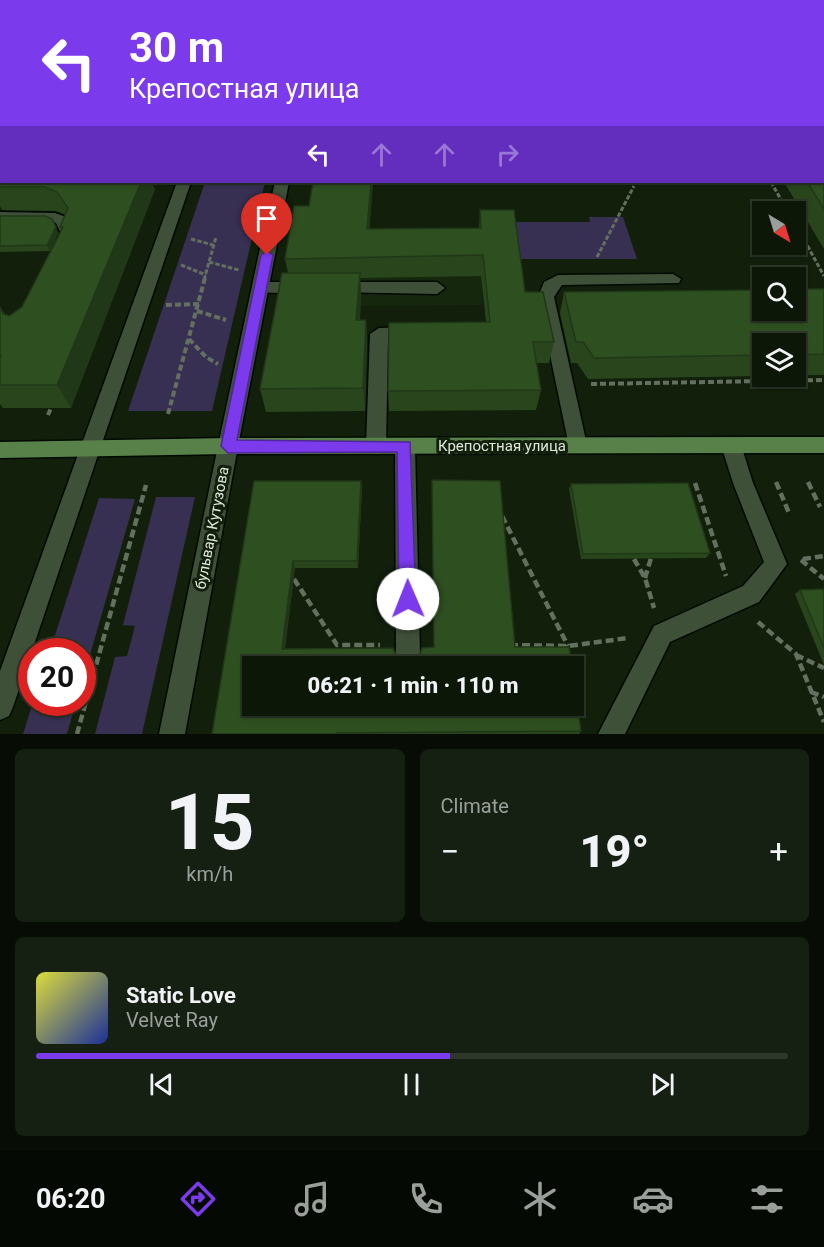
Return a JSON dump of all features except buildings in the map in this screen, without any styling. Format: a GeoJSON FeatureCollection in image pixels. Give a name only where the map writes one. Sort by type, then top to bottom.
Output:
{"type":"FeatureCollection","features":[{"type":"Feature","properties":{"kind":"main road","name":"Крепостная улица"},"geometry":{"type":"LineString","coordinates":[[0,450],[228,446],[824,445]]}},
{"type":"Feature","properties":{"kind":"street"},"geometry":{"type":"LineString","coordinates":[[0,707],[184,183]]}},
{"type":"Feature","properties":{"kind":"street","name":"бульвар Кутузова"},"geometry":{"type":"LineString","coordinates":[[172,734],[282,183]]}},
{"type":"Feature","properties":{"kind":"street"},"geometry":{"type":"LineString","coordinates":[[0,216],[50,216],[62,220],[69,233],[56,261]]}},
{"type":"Feature","properties":{"kind":"street"},"geometry":{"type":"LineString","coordinates":[[577,446],[546,297],[550,286],[558,280],[673,279]]}},
{"type":"Feature","properties":{"kind":"street"},"geometry":{"type":"LineString","coordinates":[[260,288],[437,288]]}},
{"type":"Feature","properties":{"kind":"street"},"geometry":{"type":"LineString","coordinates":[[376,446],[379,334],[433,333]]}},
{"type":"Feature","properties":{"kind":"street"},"geometry":{"type":"LineString","coordinates":[[611,734],[662,634],[751,594],[776,564],[743,483],[731,445]]}},
{"type":"Feature","properties":{"kind":"street"},"geometry":{"type":"LineString","coordinates":[[405,446],[408,649]]}},
{"type":"Feature","properties":{"kind":"path"},"geometry":{"type":"LineString","coordinates":[[772,183],[782,201]]}},
{"type":"Feature","properties":{"kind":"path"},"geometry":{"type":"LineString","coordinates":[[596,259],[633,184]]}},
{"type":"Feature","properties":{"kind":"path"},"geometry":{"type":"LineString","coordinates":[[168,414],[216,237]]}},
{"type":"Feature","properties":{"kind":"path"},"geometry":{"type":"LineString","coordinates":[[806,245],[824,276]]}},
{"type":"Feature","properties":{"kind":"path"},"geometry":{"type":"LineString","coordinates":[[189,339],[206,357],[242,378]]}},
{"type":"Feature","properties":{"kind":"path"},"geometry":{"type":"LineString","coordinates":[[564,384],[824,380]]}},
{"type":"Feature","properties":{"kind":"path"},"geometry":{"type":"LineString","coordinates":[[48,415],[51,408]]}},
{"type":"Feature","properties":{"kind":"path"},"geometry":{"type":"LineString","coordinates":[[776,482],[789,513]]}},
{"type":"Feature","properties":{"kind":"path"},"geometry":{"type":"LineString","coordinates":[[808,482],[820,507]]}},
{"type":"Feature","properties":{"kind":"path"},"geometry":{"type":"LineString","coordinates":[[695,483],[735,602],[796,654],[824,668]]}},
{"type":"Feature","properties":{"kind":"path"},"geometry":{"type":"LineString","coordinates":[[77,734],[146,485]]}},
{"type":"Feature","properties":{"kind":"path"},"geometry":{"type":"LineString","coordinates":[[501,512],[568,646]]}},
{"type":"Feature","properties":{"kind":"path"},"geometry":{"type":"LineString","coordinates":[[645,578],[651,558]]}},
{"type":"Feature","properties":{"kind":"path"},"geometry":{"type":"LineString","coordinates":[[500,645],[568,646],[662,634],[645,578],[634,559]]}},
{"type":"Feature","properties":{"kind":"path"},"geometry":{"type":"LineString","coordinates":[[801,560],[824,579]]}},
{"type":"Feature","properties":{"kind":"path"},"geometry":{"type":"LineString","coordinates":[[294,579],[337,645],[336,655]]}},
{"type":"Feature","properties":{"kind":"path"},"geometry":{"type":"LineString","coordinates":[[337,645],[372,645],[408,649]]}},
{"type":"Feature","properties":{"kind":"path"},"geometry":{"type":"LineString","coordinates":[[372,645],[372,654]]}},
{"type":"Feature","properties":{"kind":"path"},"geometry":{"type":"LineString","coordinates":[[796,654],[824,722]]}},
{"type":"Feature","properties":{"kind":"path"},"geometry":{"type":"LineString","coordinates":[[811,692],[824,697]]}},
{"type":"Feature","properties":{"kind":"shaded area"},"geometry":{"type":"Polygon","coordinates":[[[205,183],[265,183],[212,411],[128,411],[205,183]]]}},
{"type":"Feature","properties":{"kind":"shaded area"},"geometry":{"type":"Polygon","coordinates":[[[589,217],[623,217],[637,259],[516,259],[509,222],[590,222],[589,217]]]}},
{"type":"Feature","properties":{"kind":"shaded area"},"geometry":{"type":"Polygon","coordinates":[[[478,231],[483,305],[361,306],[361,297],[289,280],[369,233],[478,231]]]}},
{"type":"Feature","properties":{"kind":"shaded area"},"geometry":{"type":"Polygon","coordinates":[[[156,497],[195,497],[142,734],[95,734],[115,657],[127,656],[135,626],[123,625],[156,497]]]}},
{"type":"Feature","properties":{"kind":"shaded area"},"geometry":{"type":"Polygon","coordinates":[[[99,498],[135,499],[95,638],[54,638],[99,498]]]}},
{"type":"Feature","properties":{"kind":"shaded area"},"geometry":{"type":"Polygon","coordinates":[[[29,716],[72,716],[67,734],[23,734],[29,716]]]}},
{"type":"Feature","properties":{"kind":"route"},"geometry":{"type":"LineString","coordinates":[[267,255],[228,446],[405,446],[408,599]]}}]}
